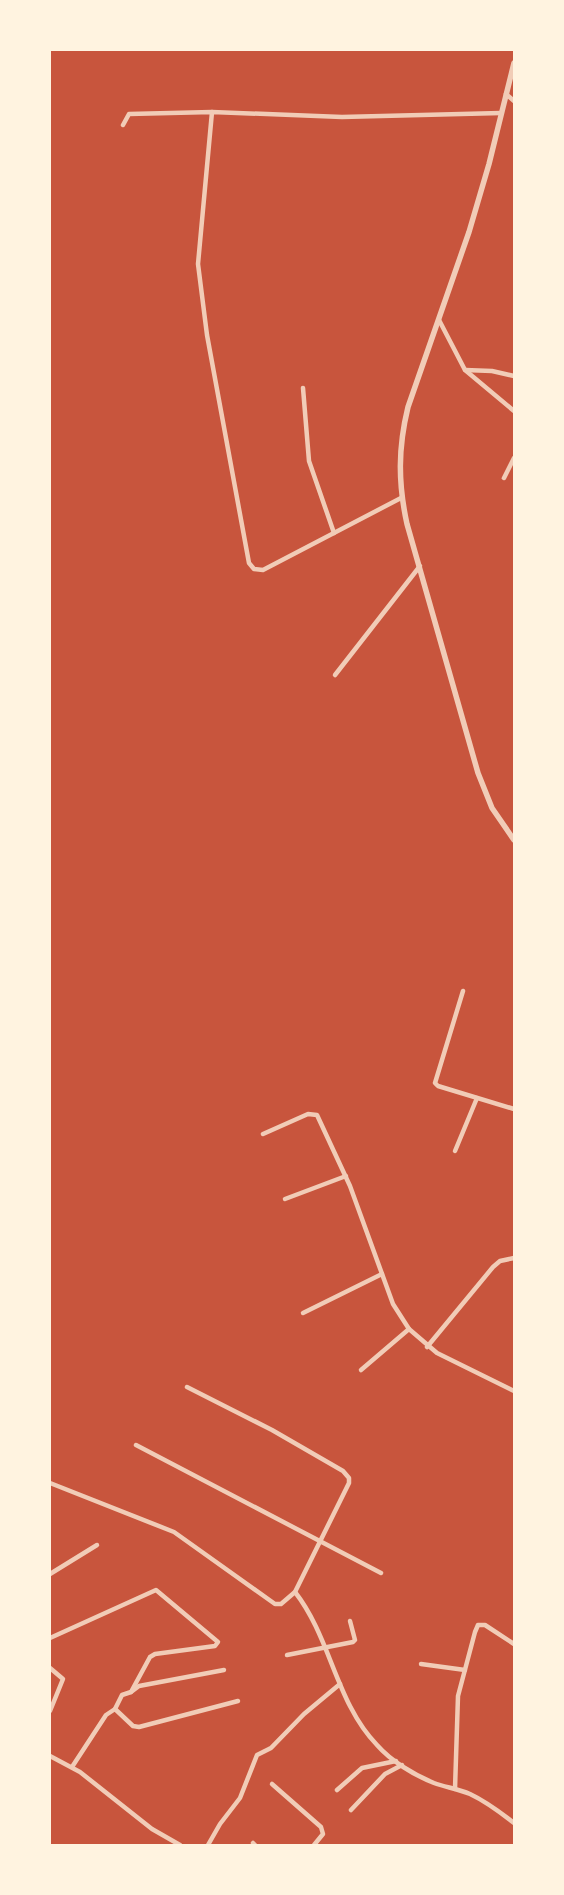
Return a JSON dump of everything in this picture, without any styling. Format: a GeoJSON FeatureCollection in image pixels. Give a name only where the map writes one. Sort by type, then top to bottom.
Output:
{"type":"FeatureCollection","features":[{"type":"Feature","properties":{"kind":"street"},"geometry":{"type":"LineString","coordinates":[[514,63],[469,232],[408,407],[402,431],[399,465],[401,498],[481,783],[492,808],[514,840]]}},
{"type":"Feature","properties":{"kind":"street"},"geometry":{"type":"LineString","coordinates":[[506,94],[514,101]]}},
{"type":"Feature","properties":{"kind":"street"},"geometry":{"type":"LineString","coordinates":[[123,125],[129,114],[212,112],[342,117],[501,113]]}},
{"type":"Feature","properties":{"kind":"street"},"geometry":{"type":"LineString","coordinates":[[212,112],[198,264],[207,335],[249,563],[254,569],[263,570],[401,498]]}},
{"type":"Feature","properties":{"kind":"street"},"geometry":{"type":"LineString","coordinates":[[439,320],[465,370],[514,411]]}},
{"type":"Feature","properties":{"kind":"street"},"geometry":{"type":"LineString","coordinates":[[465,370],[486,371],[514,376]]}},
{"type":"Feature","properties":{"kind":"street"},"geometry":{"type":"LineString","coordinates":[[303,388],[309,461],[334,533]]}},
{"type":"Feature","properties":{"kind":"street"},"geometry":{"type":"LineString","coordinates":[[504,478],[514,458]]}},
{"type":"Feature","properties":{"kind":"street"},"geometry":{"type":"LineString","coordinates":[[335,675],[420,566]]}},
{"type":"Feature","properties":{"kind":"street"},"geometry":{"type":"LineString","coordinates":[[463,991],[435,1080],[438,1086],[514,1109]]}},
{"type":"Feature","properties":{"kind":"street"},"geometry":{"type":"LineString","coordinates":[[455,1151],[477,1098]]}},
{"type":"Feature","properties":{"kind":"street"},"geometry":{"type":"LineString","coordinates":[[263,1134],[308,1114],[315,1114],[346,1176],[394,1304],[409,1329],[427,1347],[493,1383],[514,1391]]}},
{"type":"Feature","properties":{"kind":"street"},"geometry":{"type":"LineString","coordinates":[[285,1199],[346,1176]]}},
{"type":"Feature","properties":{"kind":"street"},"geometry":{"type":"LineString","coordinates":[[427,1347],[493,1267],[500,1261],[514,1258]]}},
{"type":"Feature","properties":{"kind":"street"},"geometry":{"type":"LineString","coordinates":[[303,1313],[382,1274]]}},
{"type":"Feature","properties":{"kind":"street"},"geometry":{"type":"LineString","coordinates":[[361,1370],[409,1329]]}},
{"type":"Feature","properties":{"kind":"street"},"geometry":{"type":"LineString","coordinates":[[50,1483],[174,1532],[275,1604],[281,1604],[295,1592],[320,1542],[349,1483],[346,1474],[272,1430],[187,1388]]}},
{"type":"Feature","properties":{"kind":"street"},"geometry":{"type":"LineString","coordinates":[[136,1445],[381,1573]]}},
{"type":"Feature","properties":{"kind":"street"},"geometry":{"type":"LineString","coordinates":[[50,1574],[96,1545]]}},
{"type":"Feature","properties":{"kind":"street"},"geometry":{"type":"LineString","coordinates":[[50,1638],[156,1590],[218,1642],[215,1646],[155,1654],[150,1657],[131,1692]]}},
{"type":"Feature","properties":{"kind":"street"},"geometry":{"type":"LineString","coordinates":[[295,1592],[311,1614],[340,1684],[362,1725],[377,1746],[402,1765],[433,1782],[455,1789],[489,1804],[514,1823]]}},
{"type":"Feature","properties":{"kind":"street"},"geometry":{"type":"LineString","coordinates":[[286,1655],[327,1649],[353,1642],[355,1640],[350,1621]]}},
{"type":"Feature","properties":{"kind":"street"},"geometry":{"type":"LineString","coordinates":[[455,1789],[458,1696],[475,1632],[481,1624],[514,1644]]}},
{"type":"Feature","properties":{"kind":"street"},"geometry":{"type":"LineString","coordinates":[[421,1664],[465,1670]]}},
{"type":"Feature","properties":{"kind":"street"},"geometry":{"type":"LineString","coordinates":[[50,1668],[63,1678],[50,1711]]}},
{"type":"Feature","properties":{"kind":"street"},"geometry":{"type":"LineString","coordinates":[[72,1767],[106,1715],[115,1709],[122,1695],[131,1692],[139,1686],[224,1670]]}},
{"type":"Feature","properties":{"kind":"street"},"geometry":{"type":"LineString","coordinates":[[208,1845],[220,1824],[240,1798],[257,1755],[271,1748],[304,1714],[340,1684]]}},
{"type":"Feature","properties":{"kind":"street"},"geometry":{"type":"LineString","coordinates":[[115,1709],[134,1726],[139,1727],[238,1701]]}},
{"type":"Feature","properties":{"kind":"street"},"geometry":{"type":"LineString","coordinates":[[50,1756],[72,1767],[134,1812],[152,1829],[180,1845]]}},
{"type":"Feature","properties":{"kind":"street"},"geometry":{"type":"LineString","coordinates":[[337,1790],[362,1768],[396,1761]]}},
{"type":"Feature","properties":{"kind":"street"},"geometry":{"type":"LineString","coordinates":[[352,1810],[385,1774],[402,1765]]}},
{"type":"Feature","properties":{"kind":"street"},"geometry":{"type":"LineString","coordinates":[[272,1784],[324,1830],[314,1845]]}}]}
